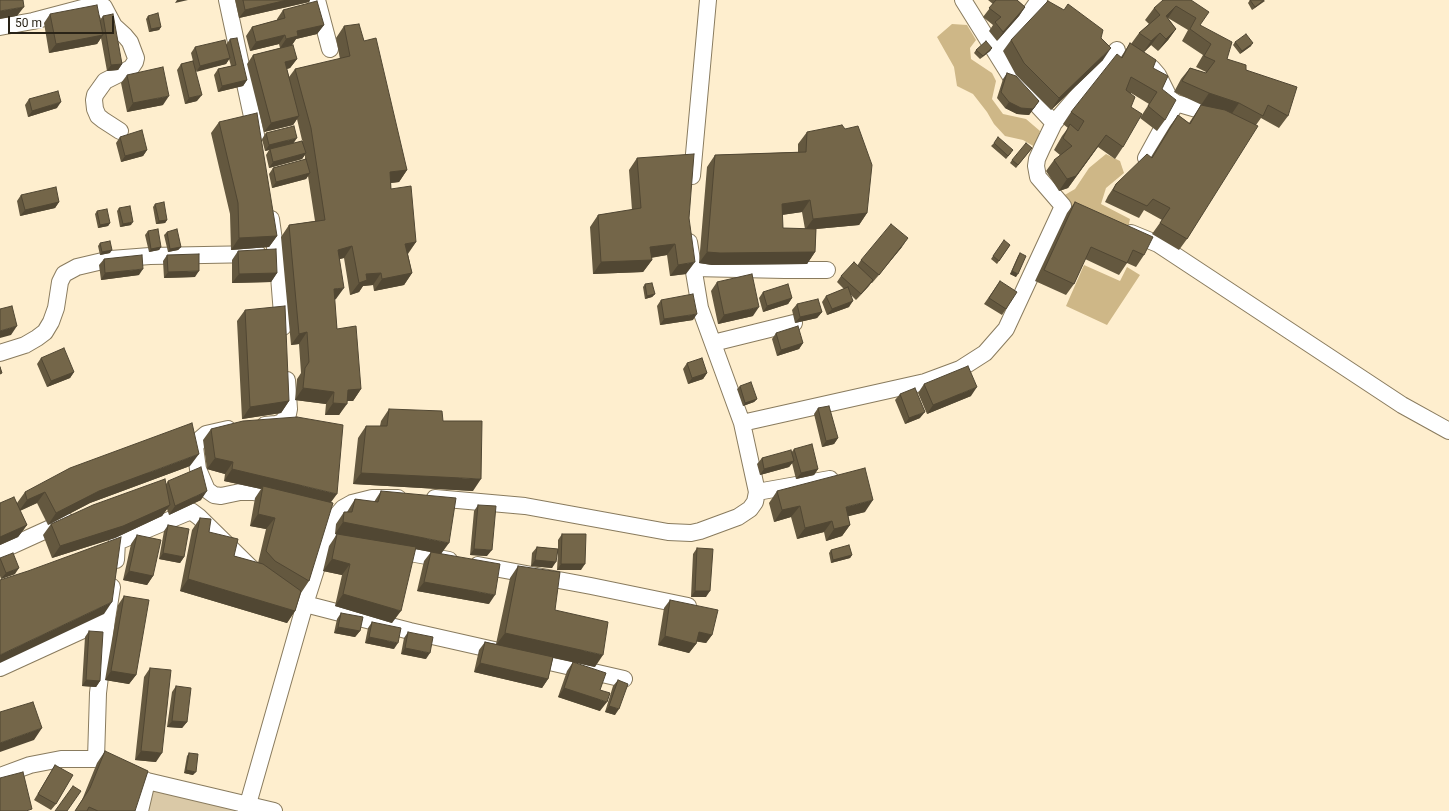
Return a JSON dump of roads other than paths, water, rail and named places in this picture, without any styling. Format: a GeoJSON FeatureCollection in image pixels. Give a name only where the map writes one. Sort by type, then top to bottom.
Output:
{"type":"FeatureCollection","features":[{"type":"Feature","properties":{"kind":"street"},"geometry":{"type":"LineString","coordinates":[[227,0],[259,153]]}},
{"type":"Feature","properties":{"kind":"street"},"geometry":{"type":"LineString","coordinates":[[317,0],[330,49]]}},
{"type":"Feature","properties":{"kind":"street"},"geometry":{"type":"LineString","coordinates":[[690,188],[708,0]]}},
{"type":"Feature","properties":{"kind":"street"},"geometry":{"type":"LineString","coordinates":[[963,0],[1014,81],[1054,123]]}},
{"type":"Feature","properties":{"kind":"street"},"geometry":{"type":"LineString","coordinates":[[994,49],[1045,1]]}},
{"type":"Feature","properties":{"kind":"street"},"geometry":{"type":"LineString","coordinates":[[0,27],[33,21],[86,8],[97,6],[104,7],[114,26],[130,42],[136,58],[131,68],[105,81],[95,95],[95,109],[98,116],[120,131]]}},
{"type":"Feature","properties":{"kind":"street"},"geometry":{"type":"LineString","coordinates":[[1101,41],[1107,46],[1129,54],[1153,69],[1158,75],[1170,99],[1176,103],[1207,112],[1230,122]]}},
{"type":"Feature","properties":{"kind":"street"},"geometry":{"type":"LineString","coordinates":[[742,423],[924,382],[960,368],[985,353],[1006,329],[1070,209],[1038,177],[1036,166],[1037,159],[1054,123],[1129,54]]}},
{"type":"Feature","properties":{"kind":"street"},"geometry":{"type":"LineString","coordinates":[[1146,158],[1176,103]]}},
{"type":"Feature","properties":{"kind":"street"},"geometry":{"type":"LineString","coordinates":[[269,206],[279,276],[284,338]]}},
{"type":"Feature","properties":{"kind":"street"},"geometry":{"type":"LineString","coordinates":[[1114,226],[1158,244],[1402,405],[1449,431]]}},
{"type":"Feature","properties":{"kind":"street"},"geometry":{"type":"LineString","coordinates":[[247,808],[305,604],[334,539],[330,512],[343,508],[352,503],[372,498],[436,498],[525,506],[650,530],[691,533],[738,517],[750,509],[755,502],[756,492],[742,423],[700,308],[687,228]]}},
{"type":"Feature","properties":{"kind":"street"},"geometry":{"type":"LineString","coordinates":[[0,353],[25,344],[45,332],[51,322],[56,308],[60,282],[64,274],[77,267],[111,259],[150,256],[276,254]]}},
{"type":"Feature","properties":{"kind":"street"},"geometry":{"type":"LineString","coordinates":[[694,268],[827,270]]}},
{"type":"Feature","properties":{"kind":"street"},"geometry":{"type":"LineString","coordinates":[[713,343],[794,323]]}},
{"type":"Feature","properties":{"kind":"street"},"geometry":{"type":"LineString","coordinates":[[285,362],[289,408],[288,414],[282,422],[206,434],[199,440],[195,447],[198,469],[207,490],[214,495],[221,496],[240,492],[253,492],[272,494],[294,501]]}},
{"type":"Feature","properties":{"kind":"street"},"geometry":{"type":"LineString","coordinates":[[183,476],[198,469]]}},
{"type":"Feature","properties":{"kind":"street"},"geometry":{"type":"LineString","coordinates":[[756,492],[847,476]]}},
{"type":"Feature","properties":{"kind":"street"},"geometry":{"type":"LineString","coordinates":[[194,513],[214,495]]}},
{"type":"Feature","properties":{"kind":"street"},"geometry":{"type":"LineString","coordinates":[[96,759],[98,693],[115,569],[110,545],[186,512],[191,512],[194,513],[250,568],[269,581]]}},
{"type":"Feature","properties":{"kind":"street"},"geometry":{"type":"LineString","coordinates":[[0,551],[77,516]]}},
{"type":"Feature","properties":{"kind":"street"},"geometry":{"type":"LineString","coordinates":[[380,548],[591,586],[706,610]]}},
{"type":"Feature","properties":{"kind":"street"},"geometry":{"type":"LineString","coordinates":[[287,593],[305,604],[410,631],[624,679]]}},
{"type":"Feature","properties":{"kind":"street"},"geometry":{"type":"LineString","coordinates":[[0,668],[107,619]]}},
{"type":"Feature","properties":{"kind":"street"},"geometry":{"type":"LineString","coordinates":[[0,776],[30,765],[61,759],[96,759],[147,781],[247,808],[274,811]]}},
{"type":"Feature","properties":{"kind":"street"},"geometry":{"type":"LineString","coordinates":[[140,811],[147,781]]}}]}
